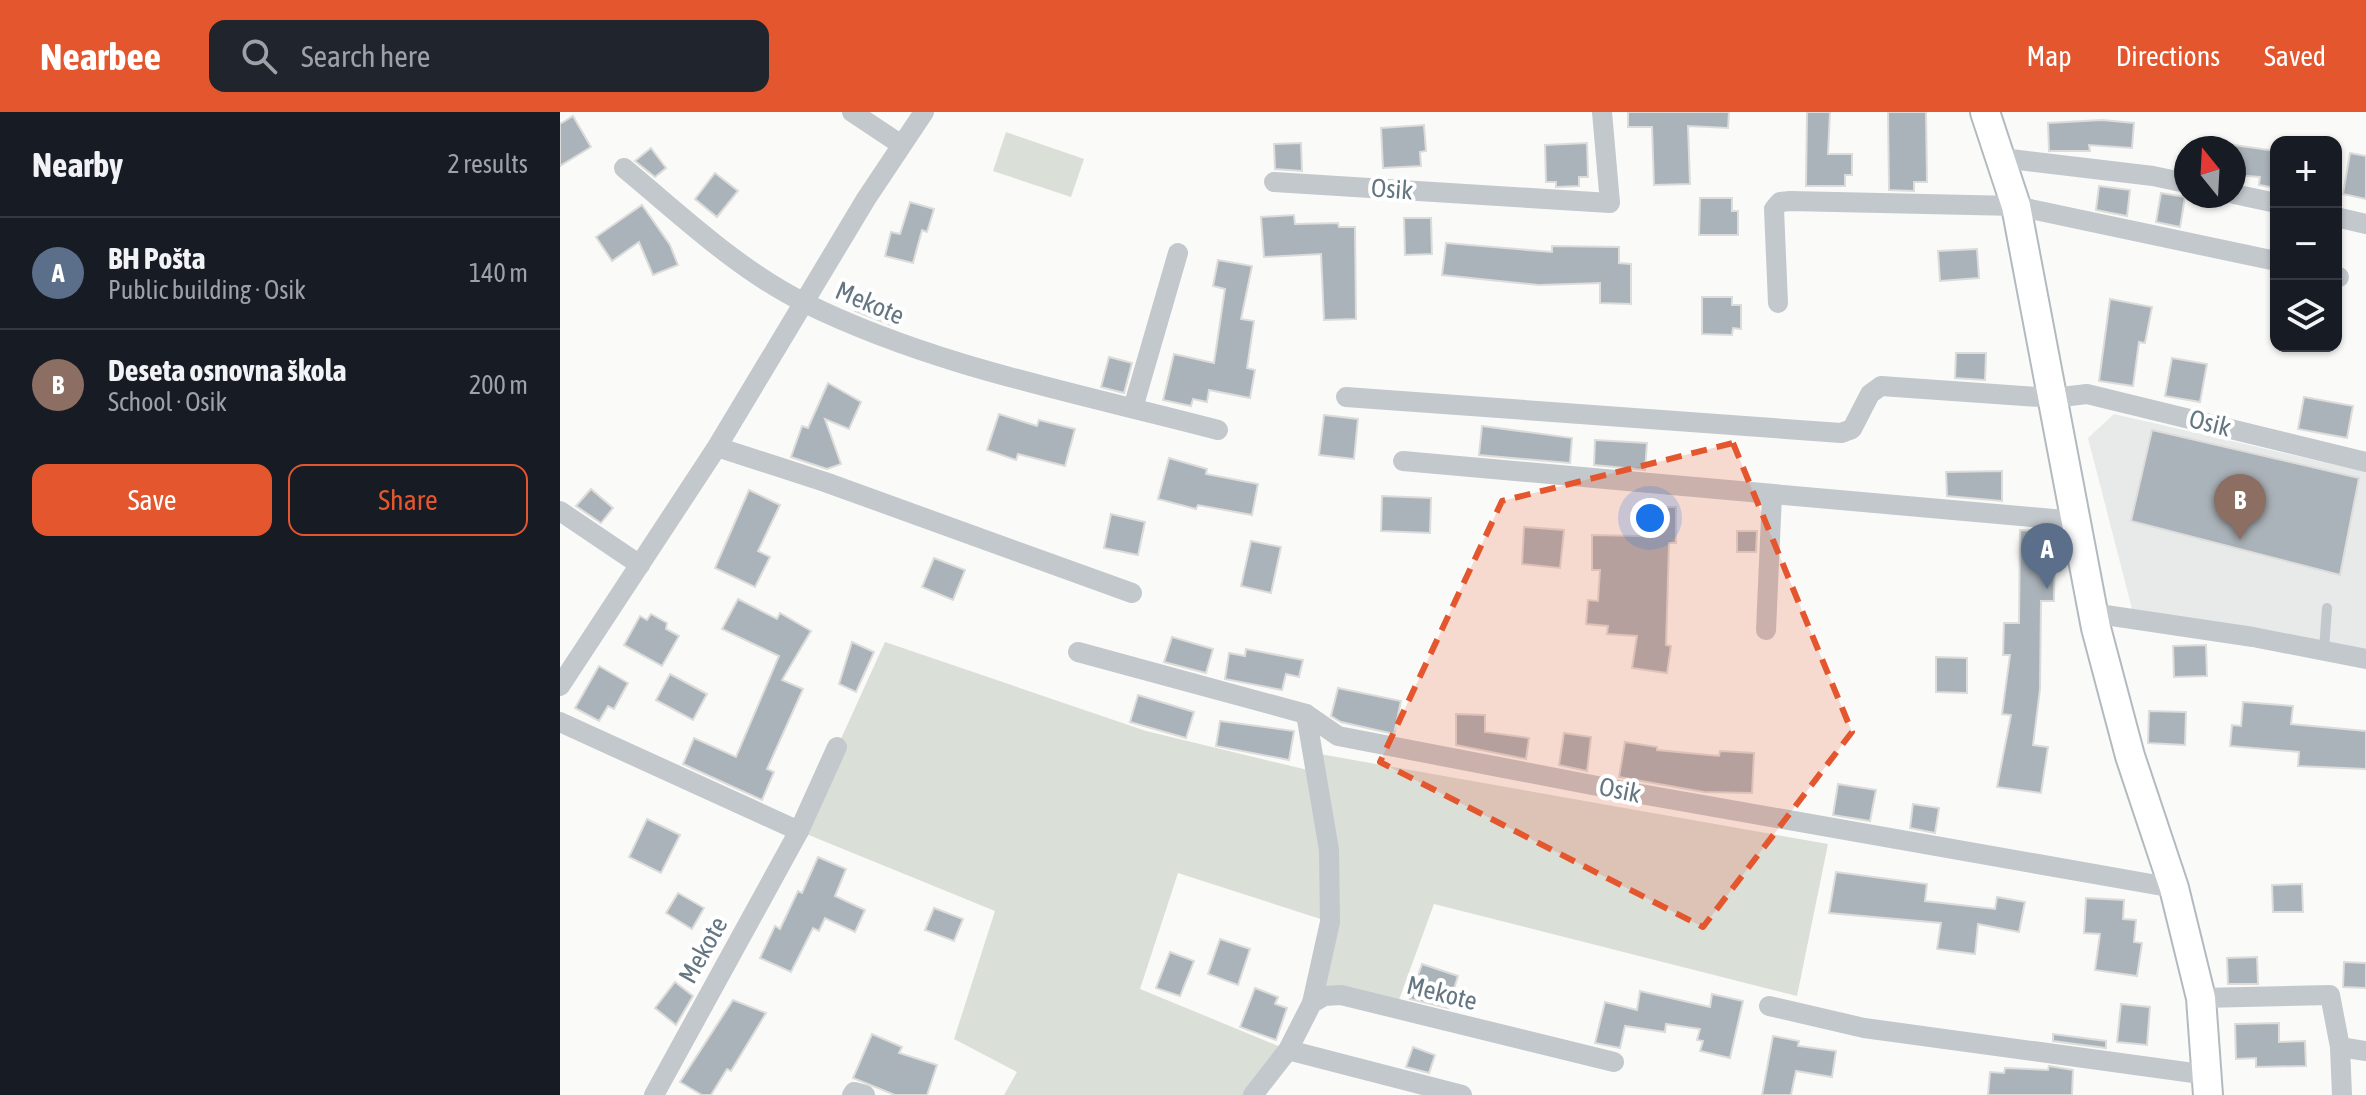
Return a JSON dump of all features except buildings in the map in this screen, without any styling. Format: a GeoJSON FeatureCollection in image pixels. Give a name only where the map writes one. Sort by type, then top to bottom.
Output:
{"type":"FeatureCollection","features":[{"type":"Feature","properties":{"kind":"main road"},"geometry":{"type":"LineString","coordinates":[[1985,112],[2016,206],[2092,613],[2130,756],[2174,888],[2201,998],[2208,1085]]}},
{"type":"Feature","properties":{"kind":"street"},"geometry":{"type":"LineString","coordinates":[[852,112],[900,144]]}},
{"type":"Feature","properties":{"kind":"street"},"geometry":{"type":"LineString","coordinates":[[560,686],[717,447],[900,144],[924,112]]}},
{"type":"Feature","properties":{"kind":"street","name":"Osik"},"geometry":{"type":"LineString","coordinates":[[1274,182],[1610,203],[1602,112]]}},
{"type":"Feature","properties":{"kind":"street"},"geometry":{"type":"LineString","coordinates":[[2002,158],[2174,180]]}},
{"type":"Feature","properties":{"kind":"street","name":"Mekote"},"geometry":{"type":"LineString","coordinates":[[624,168],[741,263],[803,302],[910,348],[1079,397],[1218,430]]}},
{"type":"Feature","properties":{"kind":"street"},"geometry":{"type":"LineString","coordinates":[[2246,197],[2270,202]]}},
{"type":"Feature","properties":{"kind":"street"},"geometry":{"type":"LineString","coordinates":[[1778,303],[1774,209],[1780,202],[2016,206],[2270,260]]}},
{"type":"Feature","properties":{"kind":"street"},"geometry":{"type":"LineString","coordinates":[[2342,218],[2366,224]]}},
{"type":"Feature","properties":{"kind":"street"},"geometry":{"type":"LineString","coordinates":[[1133,408],[1178,253]]}},
{"type":"Feature","properties":{"kind":"street","name":"Osik"},"geometry":{"type":"LineString","coordinates":[[1346,397],[1841,433],[1852,429],[1870,394],[1881,386],[2053,398],[2087,394],[2366,462]]}},
{"type":"Feature","properties":{"kind":"street"},"geometry":{"type":"LineString","coordinates":[[717,447],[825,482],[1132,593]]}},
{"type":"Feature","properties":{"kind":"street"},"geometry":{"type":"LineString","coordinates":[[1403,461],[2076,521]]}},
{"type":"Feature","properties":{"kind":"street"},"geometry":{"type":"LineString","coordinates":[[1766,630],[1772,495]]}},
{"type":"Feature","properties":{"kind":"street"},"geometry":{"type":"LineString","coordinates":[[560,511],[640,565]]}},
{"type":"Feature","properties":{"kind":"street"},"geometry":{"type":"LineString","coordinates":[[2092,613],[2324,649],[2366,659]]}},
{"type":"Feature","properties":{"kind":"street","name":"Osik"},"geometry":{"type":"LineString","coordinates":[[1078,652],[1306,714],[1338,736],[1770,818],[2174,888]]}},
{"type":"Feature","properties":{"kind":"street"},"geometry":{"type":"LineString","coordinates":[[1253,1095],[1288,1050],[1312,1003],[1330,922],[1329,850],[1306,714]]}},
{"type":"Feature","properties":{"kind":"street"},"geometry":{"type":"LineString","coordinates":[[560,722],[799,831]]}},
{"type":"Feature","properties":{"kind":"street","name":"Mekote"},"geometry":{"type":"LineString","coordinates":[[654,1095],[799,831],[837,747]]}},
{"type":"Feature","properties":{"kind":"street","name":"Mekote"},"geometry":{"type":"LineString","coordinates":[[1312,1003],[1324,996],[1341,995],[1614,1062]]}},
{"type":"Feature","properties":{"kind":"street"},"geometry":{"type":"LineString","coordinates":[[2201,998],[2330,995],[2340,1047],[2342,1095]]}},
{"type":"Feature","properties":{"kind":"street"},"geometry":{"type":"LineString","coordinates":[[1769,1006],[1879,1031],[2208,1085]]}},
{"type":"Feature","properties":{"kind":"street"},"geometry":{"type":"LineString","coordinates":[[2340,1047],[2366,1051]]}},
{"type":"Feature","properties":{"kind":"street"},"geometry":{"type":"LineString","coordinates":[[1288,1050],[1462,1095]]}},
{"type":"Feature","properties":{"kind":"street"},"geometry":{"type":"LineString","coordinates":[[852,1095],[865,1095]]}},
{"type":"Feature","properties":{"kind":"lane"},"geometry":{"type":"LineString","coordinates":[[2324,649],[2327,608]]}},
{"type":"Feature","properties":{"kind":"highlighted area"},"geometry":{"type":"Polygon","coordinates":[[[1733,443],[1852,732],[1703,927],[1380,762],[1502,501],[1733,443]]]}},
{"type":"Feature","properties":{"kind":"shaded area"},"geometry":{"type":"Polygon","coordinates":[[[1006,132],[1084,159],[1071,197],[993,171],[1006,132]]]}},
{"type":"Feature","properties":{"kind":"shaded area"},"geometry":{"type":"Polygon","coordinates":[[[2114,414],[2366,472],[2366,658],[2132,609],[2088,438],[2114,414]]]}},
{"type":"Feature","properties":{"kind":"shaded area"},"geometry":{"type":"Polygon","coordinates":[[[885,642],[1146,731],[1316,772],[1314,753],[1828,844],[1797,996],[1434,904],[1396,1008],[1312,1003],[1330,922],[1178,873],[1140,989],[1288,1050],[1253,1095],[1004,1095],[1017,1072],[954,1039],[995,911],[799,831],[885,642]]]}},
{"type":"Feature","properties":{"kind":"place","name":"Deseta osnovna škola"},"geometry":{"type":"Point","coordinates":[2240,540]}},
{"type":"Feature","properties":{"kind":"place","name":"BH Pošta"},"geometry":{"type":"Point","coordinates":[2047,589]}}]}
